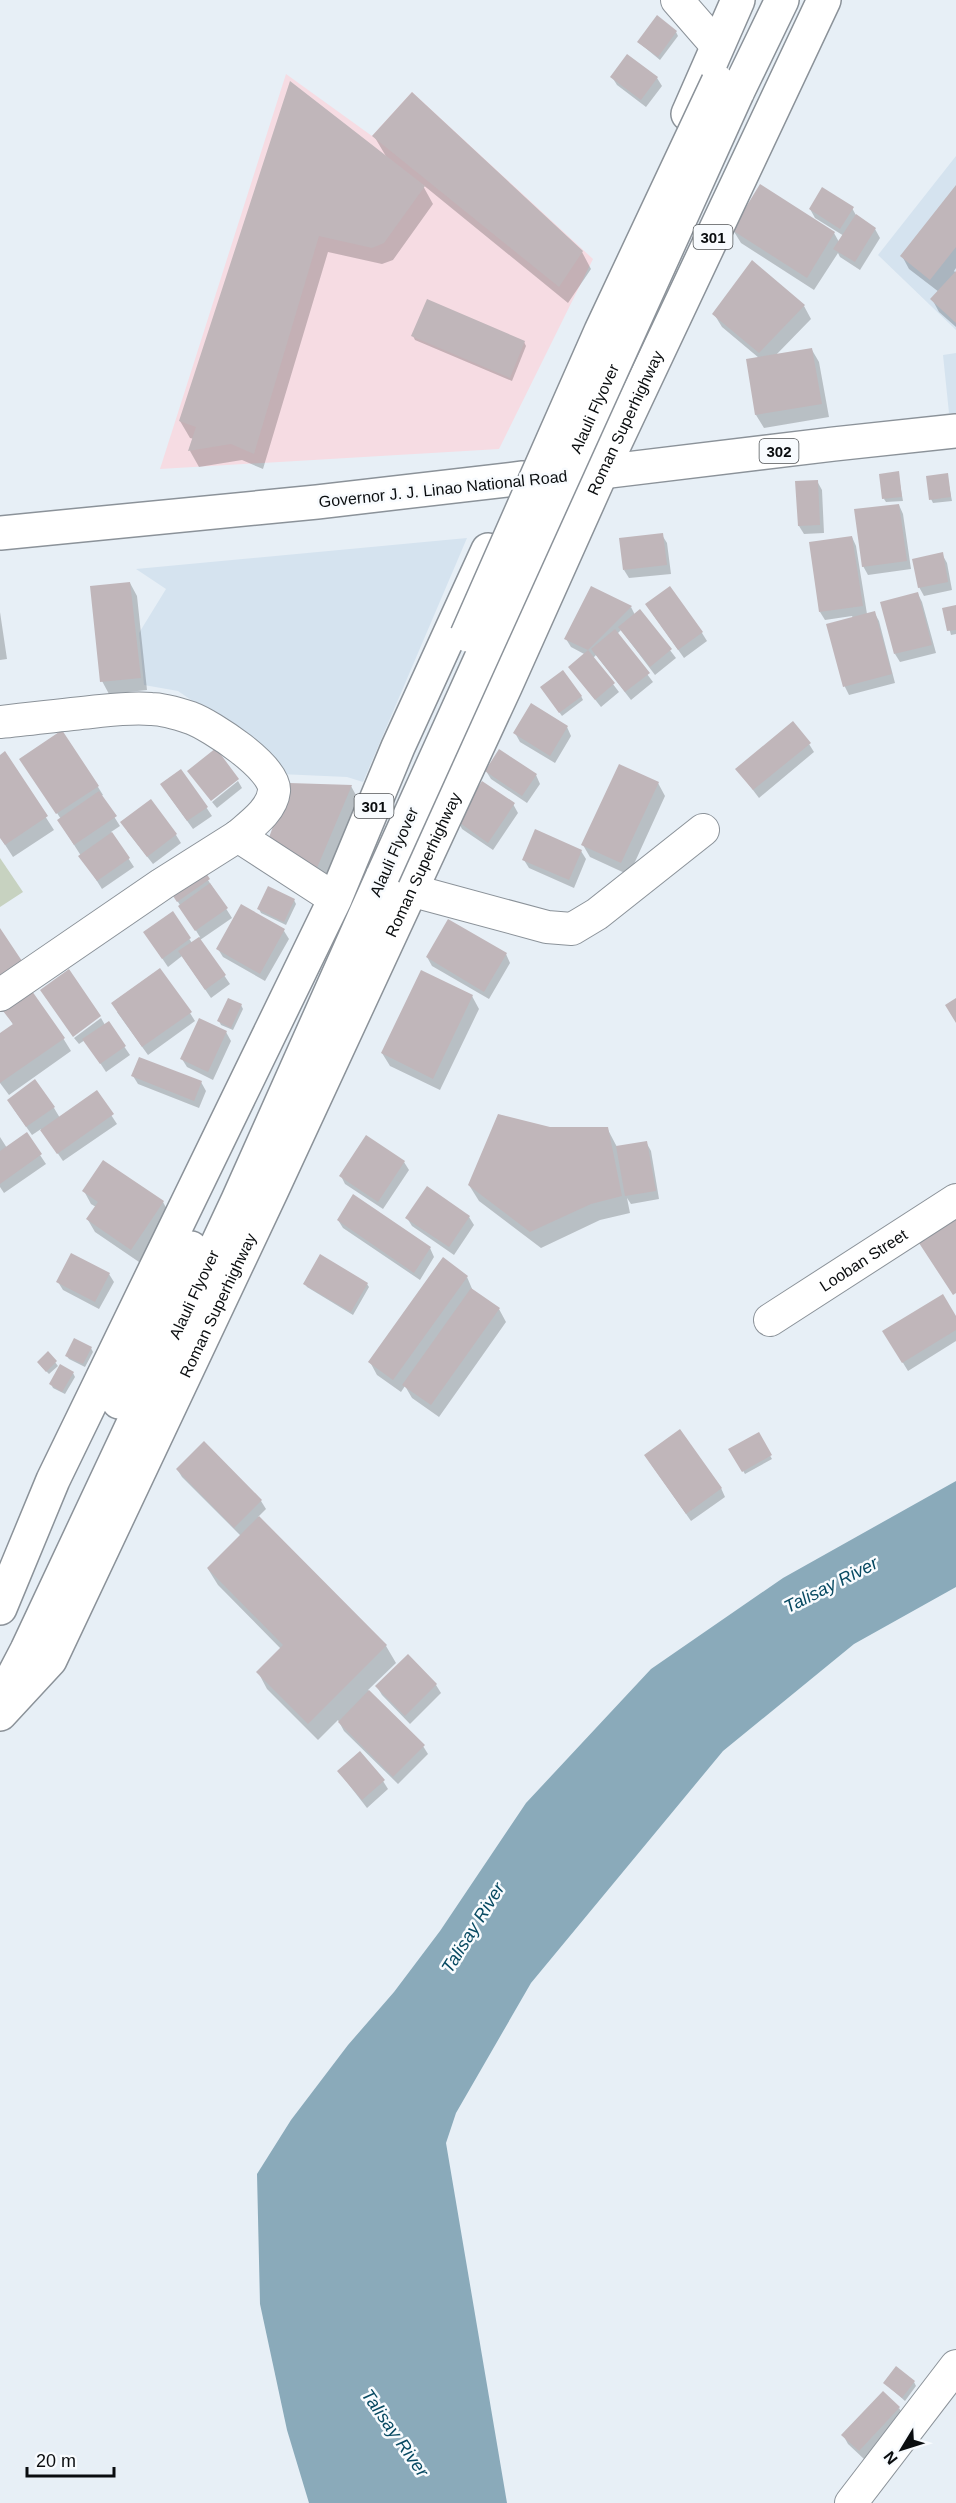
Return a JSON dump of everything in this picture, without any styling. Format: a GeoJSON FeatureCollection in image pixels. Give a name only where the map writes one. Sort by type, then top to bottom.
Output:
{"type":"FeatureCollection","features":[{"type":"Feature","properties":{"kind":"main road","name":"301"},"geometry":{"type":"LineString","coordinates":[[0,1608],[63,1459],[335,899],[398,747],[460,608],[523,478],[581,348],[639,231],[738,0]]}},
{"type":"Feature","properties":{"kind":"main road","name":"Alauli Flyover"},"geometry":{"type":"LineString","coordinates":[[0,1701],[27,1650],[181,1324],[387,877],[728,87],[756,0]]}},
{"type":"Feature","properties":{"kind":"main road","name":"Alauli Flyover"},"geometry":{"type":"LineString","coordinates":[[728,87],[782,0]]}},
{"type":"Feature","properties":{"kind":"main road","name":"Roman Superhighway"},"geometry":{"type":"LineString","coordinates":[[0,1714],[50,1660],[387,877],[602,473],[824,0]]}},
{"type":"Feature","properties":{"kind":"main road","name":"Governor J. J. Linao National Road"},"geometry":{"type":"LineString","coordinates":[[0,533],[317,502],[523,478],[602,473],[956,431]]}},
{"type":"Feature","properties":{"kind":"main road","name":"Alauli Flyover"},"geometry":{"type":"LineString","coordinates":[[0,1678],[11,1640],[61,1528],[387,877]]}},
{"type":"Feature","properties":{"kind":"street"},"geometry":{"type":"LineString","coordinates":[[677,0],[717,46]]}},
{"type":"Feature","properties":{"kind":"street"},"geometry":{"type":"LineString","coordinates":[[0,722],[130,708],[153,709],[192,718],[221,734],[255,760],[268,774],[275,788],[272,800],[260,816],[238,836],[162,884],[0,995]]}},
{"type":"Feature","properties":{"kind":"street"},"geometry":{"type":"LineString","coordinates":[[387,877],[547,927],[572,929],[597,914],[703,830]]}},
{"type":"Feature","properties":{"kind":"street"},"geometry":{"type":"LineString","coordinates":[[238,836],[335,899]]}},
{"type":"Feature","properties":{"kind":"street","name":"Looban Street"},"geometry":{"type":"LineString","coordinates":[[770,1320],[956,1200]]}},
{"type":"Feature","properties":{"kind":"street"},"geometry":{"type":"LineString","coordinates":[[851,2503],[956,2366]]}},
{"type":"Feature","properties":{"kind":"shaded area"},"geometry":{"type":"Polygon","coordinates":[[[286,74],[372,136],[412,92],[593,259],[499,449],[160,469],[286,74]]]}},
{"type":"Feature","properties":{"kind":"shaded area"},"geometry":{"type":"Polygon","coordinates":[[[956,156],[956,330],[878,255],[956,156]]]}},
{"type":"Feature","properties":{"kind":"shaded area"},"geometry":{"type":"Polygon","coordinates":[[[956,353],[956,413],[949,413],[943,355],[956,353]]]}},
{"type":"Feature","properties":{"kind":"shaded area"},"geometry":{"type":"Polygon","coordinates":[[[467,538],[363,782],[347,777],[280,774],[267,752],[178,691],[144,685],[139,633],[166,589],[136,569],[467,538]]]}},
{"type":"Feature","properties":{"kind":"green space"},"geometry":{"type":"Polygon","coordinates":[[[0,858],[23,892],[0,907],[0,858]]]}},
{"type":"Feature","properties":{"kind":"water","name":"Talisay River"},"geometry":{"type":"Polygon","coordinates":[[[956,1481],[956,1587],[854,1644],[723,1751],[531,1983],[456,2113],[446,2143],[507,2503],[309,2503],[287,2430],[260,2304],[257,2174],[291,2120],[440,1931],[526,1803],[651,1669],[783,1578],[956,1481]]]}},
{"type":"Feature","properties":{"kind":"building"},"geometry":{"type":"Polygon","coordinates":[[[657,15],[677,31],[658,57],[637,42],[657,15]]]}},
{"type":"Feature","properties":{"kind":"building"},"geometry":{"type":"Polygon","coordinates":[[[627,54],[658,77],[641,100],[610,77],[627,54]]]}},
{"type":"Feature","properties":{"kind":"building"},"geometry":{"type":"Polygon","coordinates":[[[290,81],[425,186],[384,243],[372,248],[319,236],[254,454],[231,444],[188,451],[196,427],[179,421],[290,81]]]}},
{"type":"Feature","properties":{"kind":"building"},"geometry":{"type":"Polygon","coordinates":[[[412,92],[583,251],[559,287],[372,136],[412,92]]]}},
{"type":"Feature","properties":{"kind":"building"},"geometry":{"type":"Polygon","coordinates":[[[760,184],[835,232],[807,278],[732,230],[760,184]]]}},
{"type":"Feature","properties":{"kind":"building"},"geometry":{"type":"Polygon","coordinates":[[[956,185],[956,247],[930,280],[900,256],[956,185]]]}},
{"type":"Feature","properties":{"kind":"building"},"geometry":{"type":"Polygon","coordinates":[[[822,187],[854,207],[840,229],[809,209],[822,187]]]}},
{"type":"Feature","properties":{"kind":"building"},"geometry":{"type":"Polygon","coordinates":[[[856,214],[876,228],[855,262],[833,249],[856,214]]]}},
{"type":"Feature","properties":{"kind":"building"},"geometry":{"type":"Polygon","coordinates":[[[752,260],[805,305],[759,353],[712,314],[752,260]]]}},
{"type":"Feature","properties":{"kind":"building"},"geometry":{"type":"Polygon","coordinates":[[[956,271],[956,323],[930,299],[956,271]]]}},
{"type":"Feature","properties":{"kind":"building"},"geometry":{"type":"Polygon","coordinates":[[[427,299],[525,341],[510,378],[411,336],[427,299]]]}},
{"type":"Feature","properties":{"kind":"building"},"geometry":{"type":"Polygon","coordinates":[[[812,348],[822,404],[755,415],[746,359],[812,348]]]}},
{"type":"Feature","properties":{"kind":"building"},"geometry":{"type":"Polygon","coordinates":[[[899,471],[902,497],[882,499],[879,474],[899,471]]]}},
{"type":"Feature","properties":{"kind":"building"},"geometry":{"type":"Polygon","coordinates":[[[948,473],[951,497],[929,500],[926,476],[948,473]]]}},
{"type":"Feature","properties":{"kind":"building"},"geometry":{"type":"Polygon","coordinates":[[[818,480],[820,525],[798,526],[795,481],[818,480]]]}},
{"type":"Feature","properties":{"kind":"building"},"geometry":{"type":"Polygon","coordinates":[[[899,504],[907,561],[862,567],[854,509],[899,504]]]}},
{"type":"Feature","properties":{"kind":"building"},"geometry":{"type":"Polygon","coordinates":[[[663,533],[667,565],[623,570],[619,538],[663,533]]]}},
{"type":"Feature","properties":{"kind":"building"},"geometry":{"type":"Polygon","coordinates":[[[852,536],[863,606],[819,612],[809,542],[852,536]]]}},
{"type":"Feature","properties":{"kind":"building"},"geometry":{"type":"Polygon","coordinates":[[[943,552],[948,582],[918,588],[912,559],[943,552]]]}},
{"type":"Feature","properties":{"kind":"building"},"geometry":{"type":"Polygon","coordinates":[[[130,582],[141,678],[100,682],[90,586],[130,582]]]}},
{"type":"Feature","properties":{"kind":"building"},"geometry":{"type":"Polygon","coordinates":[[[591,586],[632,606],[588,650],[564,639],[591,586]]]}},
{"type":"Feature","properties":{"kind":"building"},"geometry":{"type":"Polygon","coordinates":[[[670,586],[703,632],[678,650],[645,604],[670,586]]]}},
{"type":"Feature","properties":{"kind":"building"},"geometry":{"type":"Polygon","coordinates":[[[918,592],[932,645],[894,654],[880,602],[918,592]]]}},
{"type":"Feature","properties":{"kind":"building"},"geometry":{"type":"Polygon","coordinates":[[[956,605],[956,630],[947,631],[942,608],[956,605]]]}},
{"type":"Feature","properties":{"kind":"building"},"geometry":{"type":"Polygon","coordinates":[[[640,609],[672,649],[650,667],[618,627],[640,609]]]}},
{"type":"Feature","properties":{"kind":"building"},"geometry":{"type":"Polygon","coordinates":[[[875,611],[892,674],[843,687],[826,624],[875,611]]]}},
{"type":"Feature","properties":{"kind":"building"},"geometry":{"type":"Polygon","coordinates":[[[615,629],[650,673],[625,692],[591,649],[615,629]]]}},
{"type":"Feature","properties":{"kind":"building"},"geometry":{"type":"Polygon","coordinates":[[[588,650],[615,683],[595,700],[568,667],[588,650]]]}},
{"type":"Feature","properties":{"kind":"building"},"geometry":{"type":"Polygon","coordinates":[[[563,670],[582,696],[559,713],[540,687],[563,670]]]}},
{"type":"Feature","properties":{"kind":"building"},"geometry":{"type":"Polygon","coordinates":[[[531,703],[568,726],[550,756],[513,733],[531,703]]]}},
{"type":"Feature","properties":{"kind":"building"},"geometry":{"type":"Polygon","coordinates":[[[793,721],[811,743],[753,790],[735,769],[793,721]]]}},
{"type":"Feature","properties":{"kind":"building"},"geometry":{"type":"Polygon","coordinates":[[[62,730],[99,786],[56,814],[19,759],[62,730]]]}},
{"type":"Feature","properties":{"kind":"building"},"geometry":{"type":"Polygon","coordinates":[[[216,748],[239,779],[211,801],[187,771],[216,748]]]}},
{"type":"Feature","properties":{"kind":"building"},"geometry":{"type":"Polygon","coordinates":[[[499,749],[537,774],[522,796],[485,771],[499,749]]]}},
{"type":"Feature","properties":{"kind":"building"},"geometry":{"type":"Polygon","coordinates":[[[5,751],[48,816],[5,845],[0,838],[0,755],[5,751]]]}},
{"type":"Feature","properties":{"kind":"building"},"geometry":{"type":"Polygon","coordinates":[[[619,764],[659,782],[621,863],[581,845],[619,764]]]}},
{"type":"Feature","properties":{"kind":"building"},"geometry":{"type":"Polygon","coordinates":[[[181,769],[208,807],[187,821],[160,784],[181,769]]]}},
{"type":"Feature","properties":{"kind":"building"},"geometry":{"type":"Polygon","coordinates":[[[482,781],[515,803],[488,843],[456,820],[482,781]]]}},
{"type":"Feature","properties":{"kind":"building"},"geometry":{"type":"Polygon","coordinates":[[[289,783],[352,785],[314,875],[264,851],[289,783]]]}},
{"type":"Feature","properties":{"kind":"building"},"geometry":{"type":"Polygon","coordinates":[[[99,791],[117,816],[74,845],[57,820],[99,791]]]}},
{"type":"Feature","properties":{"kind":"building"},"geometry":{"type":"Polygon","coordinates":[[[151,799],[177,834],[147,857],[120,822],[151,799]]]}},
{"type":"Feature","properties":{"kind":"building"},"geometry":{"type":"Polygon","coordinates":[[[535,829],[582,850],[569,880],[522,860],[535,829]]]}},
{"type":"Feature","properties":{"kind":"building"},"geometry":{"type":"Polygon","coordinates":[[[112,832],[130,858],[97,881],[78,856],[112,832]]]}},
{"type":"Feature","properties":{"kind":"building"},"geometry":{"type":"Polygon","coordinates":[[[202,867],[210,879],[177,902],[169,890],[202,867]]]}},
{"type":"Feature","properties":{"kind":"building"},"geometry":{"type":"Polygon","coordinates":[[[210,883],[228,908],[195,931],[178,906],[210,883]]]}},
{"type":"Feature","properties":{"kind":"building"},"geometry":{"type":"Polygon","coordinates":[[[268,886],[295,899],[284,922],[257,909],[268,886]]]}},
{"type":"Feature","properties":{"kind":"building"},"geometry":{"type":"Polygon","coordinates":[[[241,904],[285,929],[260,974],[216,949],[241,904]]]}},
{"type":"Feature","properties":{"kind":"building"},"geometry":{"type":"Polygon","coordinates":[[[173,911],[191,938],[162,959],[143,932],[173,911]]]}},
{"type":"Feature","properties":{"kind":"building"},"geometry":{"type":"Polygon","coordinates":[[[448,919],[507,953],[484,992],[426,957],[448,919]]]}},
{"type":"Feature","properties":{"kind":"building"},"geometry":{"type":"Polygon","coordinates":[[[0,928],[22,961],[0,976],[0,928]]]}},
{"type":"Feature","properties":{"kind":"building"},"geometry":{"type":"Polygon","coordinates":[[[199,937],[226,975],[205,990],[178,951],[199,937]]]}},
{"type":"Feature","properties":{"kind":"building"},"geometry":{"type":"Polygon","coordinates":[[[160,968],[192,1012],[142,1047],[111,1003],[160,968]]]}},
{"type":"Feature","properties":{"kind":"building"},"geometry":{"type":"Polygon","coordinates":[[[69,969],[101,1016],[73,1037],[40,990],[69,969]]]}},
{"type":"Feature","properties":{"kind":"building"},"geometry":{"type":"Polygon","coordinates":[[[421,970],[473,995],[433,1079],[381,1053],[421,970]]]}},
{"type":"Feature","properties":{"kind":"building"},"geometry":{"type":"Polygon","coordinates":[[[32,991],[65,1038],[0,1083],[0,1033],[13,1024],[3,1011],[32,991]]]}},
{"type":"Feature","properties":{"kind":"building"},"geometry":{"type":"Polygon","coordinates":[[[228,998],[242,1004],[231,1028],[217,1021],[228,998]]]}},
{"type":"Feature","properties":{"kind":"building"},"geometry":{"type":"Polygon","coordinates":[[[956,998],[956,1023],[945,1005],[956,998]]]}},
{"type":"Feature","properties":{"kind":"building"},"geometry":{"type":"Polygon","coordinates":[[[199,1018],[227,1031],[208,1072],[180,1059],[199,1018]]]}},
{"type":"Feature","properties":{"kind":"building"},"geometry":{"type":"Polygon","coordinates":[[[109,1021],[126,1046],[100,1064],[82,1039],[109,1021]]]}},
{"type":"Feature","properties":{"kind":"building"},"geometry":{"type":"Polygon","coordinates":[[[139,1057],[202,1081],[194,1101],[131,1076],[139,1057]]]}},
{"type":"Feature","properties":{"kind":"building"},"geometry":{"type":"Polygon","coordinates":[[[35,1079],[55,1107],[26,1127],[7,1100],[35,1079]]]}},
{"type":"Feature","properties":{"kind":"building"},"geometry":{"type":"Polygon","coordinates":[[[97,1090],[114,1114],[57,1154],[40,1130],[97,1090]]]}},
{"type":"Feature","properties":{"kind":"building"},"geometry":{"type":"Polygon","coordinates":[[[498,1114],[550,1127],[608,1127],[622,1196],[591,1204],[530,1232],[468,1185],[498,1114]]]}},
{"type":"Feature","properties":{"kind":"building"},"geometry":{"type":"Polygon","coordinates":[[[27,1132],[42,1154],[0,1184],[0,1151],[27,1132]]]}},
{"type":"Feature","properties":{"kind":"building"},"geometry":{"type":"Polygon","coordinates":[[[366,1135],[405,1161],[378,1202],[339,1176],[366,1135]]]}},
{"type":"Feature","properties":{"kind":"building"},"geometry":{"type":"Polygon","coordinates":[[[647,1141],[656,1191],[625,1196],[616,1146],[647,1141]]]}},
{"type":"Feature","properties":{"kind":"building"},"geometry":{"type":"Polygon","coordinates":[[[103,1160],[164,1201],[131,1250],[86,1219],[98,1202],[82,1191],[103,1160]]]}},
{"type":"Feature","properties":{"kind":"building"},"geometry":{"type":"Polygon","coordinates":[[[427,1186],[470,1216],[449,1247],[405,1218],[427,1186]]]}},
{"type":"Feature","properties":{"kind":"building"},"geometry":{"type":"Polygon","coordinates":[[[353,1194],[431,1247],[414,1273],[337,1220],[353,1194]]]}},
{"type":"Feature","properties":{"kind":"building"},"geometry":{"type":"Polygon","coordinates":[[[956,1219],[956,1293],[953,1295],[919,1243],[956,1219]]]}},
{"type":"Feature","properties":{"kind":"building"},"geometry":{"type":"Polygon","coordinates":[[[71,1253],[110,1273],[95,1302],[56,1282],[71,1253]]]}},
{"type":"Feature","properties":{"kind":"building"},"geometry":{"type":"Polygon","coordinates":[[[320,1254],[368,1283],[351,1312],[303,1284],[320,1254]]]}},
{"type":"Feature","properties":{"kind":"building"},"geometry":{"type":"Polygon","coordinates":[[[443,1257],[468,1276],[393,1380],[368,1362],[443,1257]]]}},
{"type":"Feature","properties":{"kind":"building"},"geometry":{"type":"Polygon","coordinates":[[[471,1288],[500,1308],[431,1405],[402,1385],[471,1288]]]}},
{"type":"Feature","properties":{"kind":"building"},"geometry":{"type":"Polygon","coordinates":[[[943,1294],[956,1316],[956,1330],[902,1363],[882,1331],[943,1294]]]}},
{"type":"Feature","properties":{"kind":"building"},"geometry":{"type":"Polygon","coordinates":[[[74,1338],[92,1347],[83,1364],[65,1356],[74,1338]]]}},
{"type":"Feature","properties":{"kind":"building"},"geometry":{"type":"Polygon","coordinates":[[[48,1351],[57,1361],[46,1372],[37,1362],[48,1351]]]}},
{"type":"Feature","properties":{"kind":"building"},"geometry":{"type":"Polygon","coordinates":[[[60,1364],[74,1372],[62,1392],[49,1384],[60,1364]]]}},
{"type":"Feature","properties":{"kind":"building"},"geometry":{"type":"Polygon","coordinates":[[[680,1429],[722,1488],[686,1514],[644,1455],[680,1429]]]}},
{"type":"Feature","properties":{"kind":"building"},"geometry":{"type":"Polygon","coordinates":[[[759,1432],[772,1455],[742,1472],[728,1449],[759,1432]]]}},
{"type":"Feature","properties":{"kind":"building"},"geometry":{"type":"Polygon","coordinates":[[[204,1441],[262,1500],[234,1528],[176,1469],[204,1441]]]}},
{"type":"Feature","properties":{"kind":"building"},"geometry":{"type":"Polygon","coordinates":[[[259,1516],[387,1645],[308,1724],[256,1672],[283,1645],[207,1568],[259,1516]]]}},
{"type":"Feature","properties":{"kind":"building"},"geometry":{"type":"Polygon","coordinates":[[[408,1654],[437,1684],[405,1716],[375,1686],[408,1654]]]}},
{"type":"Feature","properties":{"kind":"building"},"geometry":{"type":"Polygon","coordinates":[[[369,1690],[425,1745],[393,1777],[338,1722],[369,1690]]]}},
{"type":"Feature","properties":{"kind":"building"},"geometry":{"type":"Polygon","coordinates":[[[360,1751],[385,1780],[362,1800],[337,1771],[360,1751]]]}},
{"type":"Feature","properties":{"kind":"building"},"geometry":{"type":"Polygon","coordinates":[[[896,2366],[915,2381],[902,2398],[883,2383],[896,2366]]]}},
{"type":"Feature","properties":{"kind":"building"},"geometry":{"type":"Polygon","coordinates":[[[883,2391],[900,2407],[859,2451],[841,2435],[883,2391]]]}}]}
